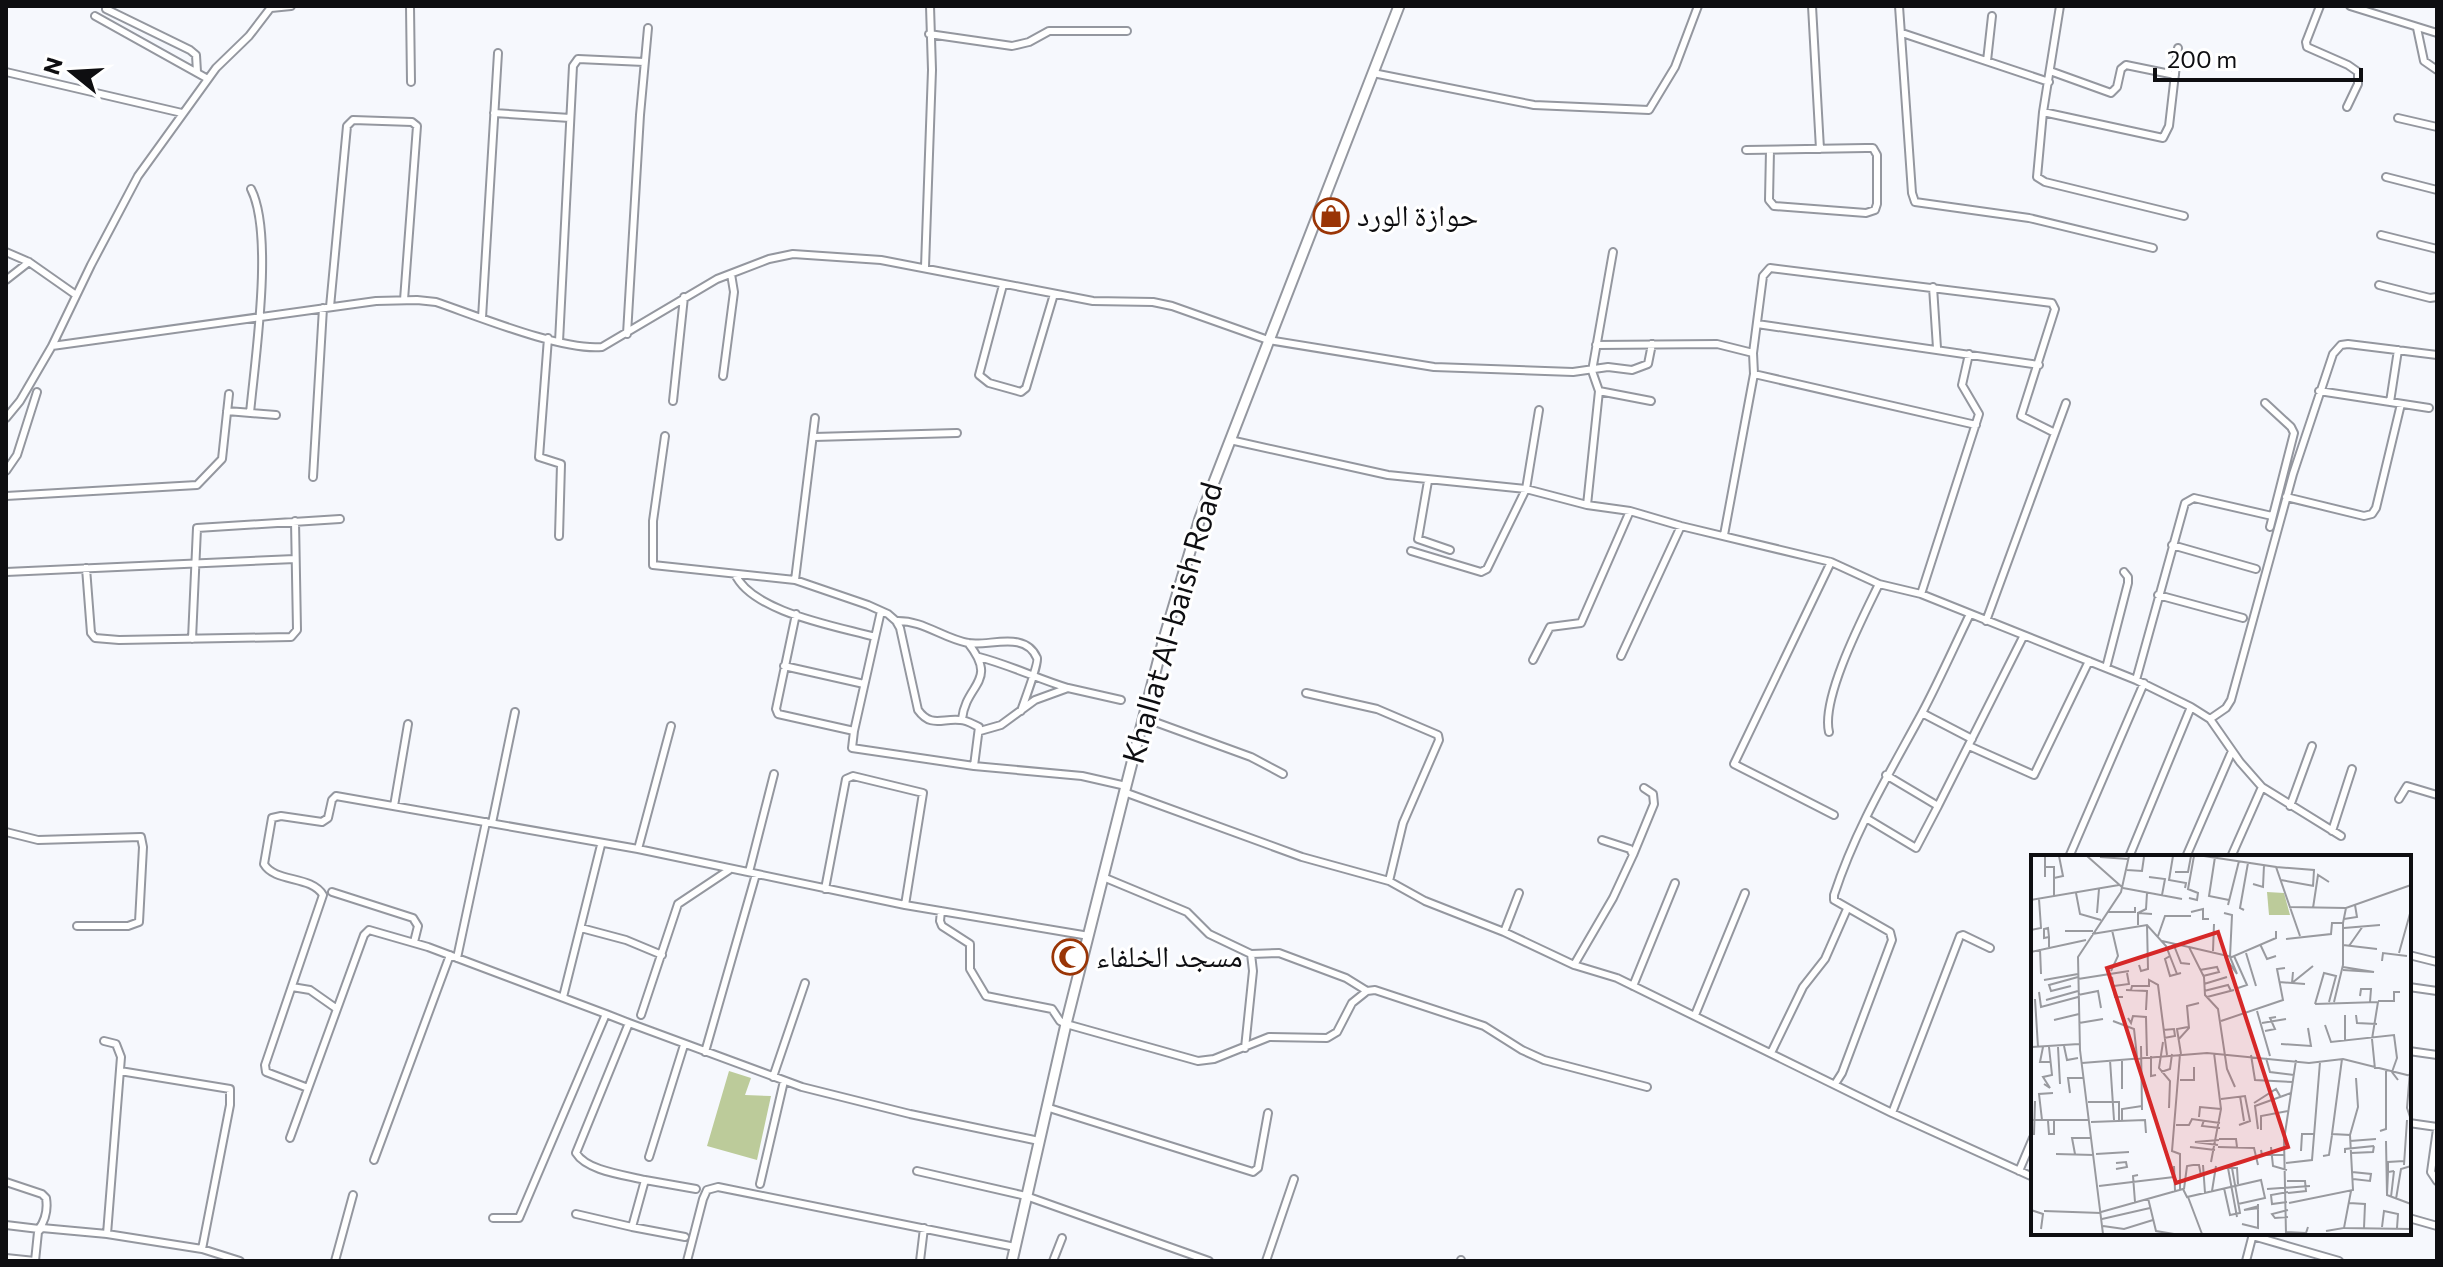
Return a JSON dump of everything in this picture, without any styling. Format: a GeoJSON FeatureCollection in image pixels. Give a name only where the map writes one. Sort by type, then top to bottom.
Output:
{"type":"FeatureCollection","features":[{"type":"Feature","properties":{"kind":"street"},"geometry":{"type":"LineString","coordinates":[[6,418],[20,401],[52,346],[138,176],[208,79],[249,36],[271,7],[291,6]]}},
{"type":"Feature","properties":{"kind":"street"},"geometry":{"type":"LineString","coordinates":[[410,6],[411,82]]}},
{"type":"Feature","properties":{"kind":"street"},"geometry":{"type":"LineString","coordinates":[[925,267],[932,70],[930,6]]}},
{"type":"Feature","properties":{"kind":"street","name":"Khallat Al-baish Road"},"geometry":{"type":"LineString","coordinates":[[1012,1261],[1046,1107],[1125,789],[1163,642],[1200,518],[1399,6]]}},
{"type":"Feature","properties":{"kind":"street"},"geometry":{"type":"LineString","coordinates":[[1373,73],[1534,105],[1649,110],[1675,67],[1698,6]]}},
{"type":"Feature","properties":{"kind":"street"},"geometry":{"type":"LineString","coordinates":[[1812,6],[1820,149]]}},
{"type":"Feature","properties":{"kind":"street"},"geometry":{"type":"LineString","coordinates":[[1899,6],[1915,202],[2029,218],[2153,248]]}},
{"type":"Feature","properties":{"kind":"street"},"geometry":{"type":"LineString","coordinates":[[2060,6],[2036,172],[2040,180],[2184,216]]}},
{"type":"Feature","properties":{"kind":"street"},"geometry":{"type":"LineString","coordinates":[[2320,6],[2306,42],[2311,50],[2358,72],[2358,84],[2347,107]]}},
{"type":"Feature","properties":{"kind":"street"},"geometry":{"type":"LineString","coordinates":[[2350,6],[2437,33]]}},
{"type":"Feature","properties":{"kind":"street"},"geometry":{"type":"LineString","coordinates":[[106,9],[190,50],[196,55],[197,72]]}},
{"type":"Feature","properties":{"kind":"street"},"geometry":{"type":"LineString","coordinates":[[95,16],[208,79]]}},
{"type":"Feature","properties":{"kind":"street"},"geometry":{"type":"LineString","coordinates":[[1987,61],[1992,16]]}},
{"type":"Feature","properties":{"kind":"street"},"geometry":{"type":"LineString","coordinates":[[627,334],[648,28]]}},
{"type":"Feature","properties":{"kind":"street"},"geometry":{"type":"LineString","coordinates":[[2417,28],[2424,61],[2437,70]]}},
{"type":"Feature","properties":{"kind":"street"},"geometry":{"type":"LineString","coordinates":[[929,34],[1012,46],[1029,42],[1049,31],[1127,31]]}},
{"type":"Feature","properties":{"kind":"street"},"geometry":{"type":"LineString","coordinates":[[1902,33],[2049,82]]}},
{"type":"Feature","properties":{"kind":"street"},"geometry":{"type":"LineString","coordinates":[[2043,112],[2163,138],[2169,126],[2178,48]]}},
{"type":"Feature","properties":{"kind":"street"},"geometry":{"type":"LineString","coordinates":[[482,318],[498,53]]}},
{"type":"Feature","properties":{"kind":"street"},"geometry":{"type":"LineString","coordinates":[[559,342],[573,66],[578,59],[644,62]]}},
{"type":"Feature","properties":{"kind":"street"},"geometry":{"type":"LineString","coordinates":[[2050,71],[2111,93],[2117,87],[2121,69],[2126,65],[2175,75]]}},
{"type":"Feature","properties":{"kind":"street"},"geometry":{"type":"LineString","coordinates":[[6,72],[182,113]]}},
{"type":"Feature","properties":{"kind":"street"},"geometry":{"type":"LineString","coordinates":[[494,113],[570,118]]}},
{"type":"Feature","properties":{"kind":"street"},"geometry":{"type":"LineString","coordinates":[[2398,118],[2437,127]]}},
{"type":"Feature","properties":{"kind":"street"},"geometry":{"type":"LineString","coordinates":[[313,477],[326,308],[347,126],[353,120],[412,122],[417,126],[404,300]]}},
{"type":"Feature","properties":{"kind":"street"},"geometry":{"type":"LineString","coordinates":[[1746,150],[1873,148],[1876,151],[1875,210],[1866,213],[1774,206],[1769,200],[1770,150]]}},
{"type":"Feature","properties":{"kind":"street"},"geometry":{"type":"LineString","coordinates":[[2386,177],[2437,190]]}},
{"type":"Feature","properties":{"kind":"street"},"geometry":{"type":"LineString","coordinates":[[250,413],[259,316],[261,229],[251,189]]}},
{"type":"Feature","properties":{"kind":"street"},"geometry":{"type":"LineString","coordinates":[[2381,235],[2437,249]]}},
{"type":"Feature","properties":{"kind":"street"},"geometry":{"type":"LineString","coordinates":[[6,252],[29,262],[76,295]]}},
{"type":"Feature","properties":{"kind":"street"},"geometry":{"type":"LineString","coordinates":[[1587,505],[1599,391],[1592,371],[1613,252]]}},
{"type":"Feature","properties":{"kind":"street"},"geometry":{"type":"LineString","coordinates":[[52,346],[259,316],[404,300],[436,302],[559,342],[581,347],[602,347],[684,297],[731,274],[769,259],[793,254],[881,260],[1093,301],[1153,302],[1268,340],[1434,367],[1592,371],[1608,367],[1640,369],[1648,364],[1652,344]]}},
{"type":"Feature","properties":{"kind":"street"},"geometry":{"type":"LineString","coordinates":[[6,280],[29,262]]}},
{"type":"Feature","properties":{"kind":"street"},"geometry":{"type":"LineString","coordinates":[[1724,535],[1754,374],[1753,353],[1763,276],[1770,268],[2052,303],[2055,309],[2021,416],[2055,433]]}},
{"type":"Feature","properties":{"kind":"street"},"geometry":{"type":"LineString","coordinates":[[723,376],[733,303],[731,274]]}},
{"type":"Feature","properties":{"kind":"street"},"geometry":{"type":"LineString","coordinates":[[1003,285],[979,375],[989,383],[1021,392],[1026,388],[1054,294]]}},
{"type":"Feature","properties":{"kind":"street"},"geometry":{"type":"LineString","coordinates":[[2379,285],[2437,297]]}},
{"type":"Feature","properties":{"kind":"street"},"geometry":{"type":"LineString","coordinates":[[1933,287],[1937,348]]}},
{"type":"Feature","properties":{"kind":"street"},"geometry":{"type":"LineString","coordinates":[[673,401],[684,297]]}},
{"type":"Feature","properties":{"kind":"street"},"geometry":{"type":"LineString","coordinates":[[1757,324],[2039,365]]}},
{"type":"Feature","properties":{"kind":"street"},"geometry":{"type":"LineString","coordinates":[[548,338],[539,457],[561,464],[559,536]]}},
{"type":"Feature","properties":{"kind":"street"},"geometry":{"type":"LineString","coordinates":[[1596,345],[1717,344],[1753,353]]}},
{"type":"Feature","properties":{"kind":"street"},"geometry":{"type":"LineString","coordinates":[[2210,719],[2226,708],[2231,700],[2286,497],[2330,359],[2341,345],[2437,355]]}},
{"type":"Feature","properties":{"kind":"street"},"geometry":{"type":"LineString","coordinates":[[2390,402],[2398,350]]}},
{"type":"Feature","properties":{"kind":"street"},"geometry":{"type":"LineString","coordinates":[[1921,594],[1979,411],[1966,394],[1962,381],[1969,354]]}},
{"type":"Feature","properties":{"kind":"street"},"geometry":{"type":"LineString","coordinates":[[1754,374],[1976,425]]}},
{"type":"Feature","properties":{"kind":"street"},"geometry":{"type":"LineString","coordinates":[[1599,391],[1651,401]]}},
{"type":"Feature","properties":{"kind":"street"},"geometry":{"type":"LineString","coordinates":[[2319,391],[2429,408]]}},
{"type":"Feature","properties":{"kind":"street"},"geometry":{"type":"LineString","coordinates":[[6,471],[17,455],[37,392]]}},
{"type":"Feature","properties":{"kind":"street"},"geometry":{"type":"LineString","coordinates":[[6,496],[197,485],[222,459],[229,394]]}},
{"type":"Feature","properties":{"kind":"street"},"geometry":{"type":"LineString","coordinates":[[1986,621],[2066,403]]}},
{"type":"Feature","properties":{"kind":"street"},"geometry":{"type":"LineString","coordinates":[[2265,403],[2294,433],[2270,527]]}},
{"type":"Feature","properties":{"kind":"street"},"geometry":{"type":"LineString","coordinates":[[2286,497],[2364,516],[2372,514],[2401,404]]}},
{"type":"Feature","properties":{"kind":"street"},"geometry":{"type":"LineString","coordinates":[[1411,551],[1484,572],[1526,489],[1539,410]]}},
{"type":"Feature","properties":{"kind":"street"},"geometry":{"type":"LineString","coordinates":[[227,411],[276,415]]}},
{"type":"Feature","properties":{"kind":"street"},"geometry":{"type":"LineString","coordinates":[[795,580],[815,418]]}},
{"type":"Feature","properties":{"kind":"street"},"geometry":{"type":"LineString","coordinates":[[814,437],[957,433]]}},
{"type":"Feature","properties":{"kind":"street"},"geometry":{"type":"LineString","coordinates":[[665,436],[653,521],[653,565],[795,580],[881,611],[896,621],[904,640],[918,710],[924,718],[932,723],[962,719],[979,727],[974,766]]}},
{"type":"Feature","properties":{"kind":"street"},"geometry":{"type":"LineString","coordinates":[[1230,440],[1340,466],[1428,481],[1526,489],[1587,505],[1630,511],[1831,562],[1879,584],[1921,594],[2140,681],[2191,707],[2210,719],[2262,787],[2341,836]]}},
{"type":"Feature","properties":{"kind":"street"},"geometry":{"type":"LineString","coordinates":[[1428,481],[1418,539],[1450,550]]}},
{"type":"Feature","properties":{"kind":"street"},"geometry":{"type":"LineString","coordinates":[[2070,855],[2140,681],[2158,595],[2183,507],[2194,498],[2272,516]]}},
{"type":"Feature","properties":{"kind":"street"},"geometry":{"type":"LineString","coordinates":[[1533,660],[1550,627],[1581,623],[1630,511]]}},
{"type":"Feature","properties":{"kind":"street"},"geometry":{"type":"LineString","coordinates":[[192,639],[196,531],[200,526],[340,519]]}},
{"type":"Feature","properties":{"kind":"street"},"geometry":{"type":"LineString","coordinates":[[86,568],[93,636],[119,640],[295,635],[295,521]]}},
{"type":"Feature","properties":{"kind":"street"},"geometry":{"type":"LineString","coordinates":[[1621,656],[1681,526]]}},
{"type":"Feature","properties":{"kind":"street"},"geometry":{"type":"LineString","coordinates":[[2172,545],[2256,569]]}},
{"type":"Feature","properties":{"kind":"street"},"geometry":{"type":"LineString","coordinates":[[6,572],[295,559]]}},
{"type":"Feature","properties":{"kind":"street"},"geometry":{"type":"LineString","coordinates":[[1831,562],[1734,764],[1834,815]]}},
{"type":"Feature","properties":{"kind":"street"},"geometry":{"type":"LineString","coordinates":[[2106,668],[2128,583],[2124,572]]}},
{"type":"Feature","properties":{"kind":"street"},"geometry":{"type":"LineString","coordinates":[[735,574],[740,586],[759,601],[875,637]]}},
{"type":"Feature","properties":{"kind":"street"},"geometry":{"type":"LineString","coordinates":[[1829,732],[1827,707],[1879,584]]}},
{"type":"Feature","properties":{"kind":"street"},"geometry":{"type":"LineString","coordinates":[[2158,595],[2243,618]]}},
{"type":"Feature","properties":{"kind":"street"},"geometry":{"type":"LineString","coordinates":[[881,611],[851,746],[856,750],[974,766],[1082,776],[1125,789],[1302,857],[1389,881],[1425,901],[1504,932],[1574,965],[1633,986],[1892,1113],[2031,1176]]}},
{"type":"Feature","properties":{"kind":"street"},"geometry":{"type":"LineString","coordinates":[[796,614],[776,709],[778,714],[854,731]]}},
{"type":"Feature","properties":{"kind":"street"},"geometry":{"type":"LineString","coordinates":[[1835,1084],[1842,1073],[1892,940],[1890,932],[1833,898],[1847,855],[1970,614]]}},
{"type":"Feature","properties":{"kind":"street"},"geometry":{"type":"LineString","coordinates":[[896,621],[909,620],[968,643],[1013,641],[1030,649],[1038,659],[1038,665],[1032,674],[1021,711]]}},
{"type":"Feature","properties":{"kind":"street"},"geometry":{"type":"LineString","coordinates":[[1866,818],[1916,848],[2023,637]]}},
{"type":"Feature","properties":{"kind":"street"},"geometry":{"type":"LineString","coordinates":[[962,719],[982,674],[979,657],[968,643]]}},
{"type":"Feature","properties":{"kind":"street"},"geometry":{"type":"LineString","coordinates":[[979,657],[1014,666],[1068,688],[1121,700]]}},
{"type":"Feature","properties":{"kind":"street"},"geometry":{"type":"LineString","coordinates":[[1969,746],[2034,775],[2089,661]]}},
{"type":"Feature","properties":{"kind":"street"},"geometry":{"type":"LineString","coordinates":[[784,666],[864,684]]}},
{"type":"Feature","properties":{"kind":"street"},"geometry":{"type":"LineString","coordinates":[[980,731],[1001,725],[1035,700],[1068,688]]}},
{"type":"Feature","properties":{"kind":"street"},"geometry":{"type":"LineString","coordinates":[[1306,693],[1377,709],[1438,735],[1439,740],[1403,823],[1389,881]]}},
{"type":"Feature","properties":{"kind":"street"},"geometry":{"type":"LineString","coordinates":[[2130,855],[2191,707]]}},
{"type":"Feature","properties":{"kind":"street"},"geometry":{"type":"LineString","coordinates":[[374,1160],[453,956],[515,712]]}},
{"type":"Feature","properties":{"kind":"street"},"geometry":{"type":"LineString","coordinates":[[1922,713],[1972,739]]}},
{"type":"Feature","properties":{"kind":"street"},"geometry":{"type":"LineString","coordinates":[[1144,718],[1251,757],[1283,774]]}},
{"type":"Feature","properties":{"kind":"street"},"geometry":{"type":"LineString","coordinates":[[394,806],[408,724]]}},
{"type":"Feature","properties":{"kind":"street"},"geometry":{"type":"LineString","coordinates":[[638,849],[671,726]]}},
{"type":"Feature","properties":{"kind":"street"},"geometry":{"type":"LineString","coordinates":[[2290,806],[2312,746]]}},
{"type":"Feature","properties":{"kind":"street"},"geometry":{"type":"LineString","coordinates":[[2187,855],[2232,751]]}},
{"type":"Feature","properties":{"kind":"street"},"geometry":{"type":"LineString","coordinates":[[2332,831],[2352,769]]}},
{"type":"Feature","properties":{"kind":"street"},"geometry":{"type":"LineString","coordinates":[[705,1052],[752,873],[774,774]]}},
{"type":"Feature","properties":{"kind":"street"},"geometry":{"type":"LineString","coordinates":[[1886,775],[1938,806]]}},
{"type":"Feature","properties":{"kind":"street"},"geometry":{"type":"LineString","coordinates":[[825,889],[846,779],[853,776],[923,793],[905,905]]}},
{"type":"Feature","properties":{"kind":"street"},"geometry":{"type":"LineString","coordinates":[[2232,855],[2262,787]]}},
{"type":"Feature","properties":{"kind":"street"},"geometry":{"type":"LineString","coordinates":[[2399,799],[2404,787],[2437,795]]}},
{"type":"Feature","properties":{"kind":"street"},"geometry":{"type":"LineString","coordinates":[[1574,965],[1607,909],[1654,804],[1653,794],[1644,788]]}},
{"type":"Feature","properties":{"kind":"street"},"geometry":{"type":"LineString","coordinates":[[308,1088],[264,1069],[323,895],[315,886],[265,869],[264,864],[272,818],[326,821],[336,796],[601,845],[638,849],[905,905],[1089,936]]}},
{"type":"Feature","properties":{"kind":"street"},"geometry":{"type":"LineString","coordinates":[[6,832],[38,840],[141,837],[139,922],[128,926],[77,926]]}},
{"type":"Feature","properties":{"kind":"street"},"geometry":{"type":"LineString","coordinates":[[1602,840],[1630,849],[1633,855]]}},
{"type":"Feature","properties":{"kind":"street"},"geometry":{"type":"LineString","coordinates":[[563,997],[601,845]]}},
{"type":"Feature","properties":{"kind":"street"},"geometry":{"type":"LineString","coordinates":[[641,1015],[678,904],[729,870]]}},
{"type":"Feature","properties":{"kind":"street"},"geometry":{"type":"LineString","coordinates":[[1103,877],[1187,912],[1209,934],[1251,954],[1279,953],[1346,978],[1367,991],[1392,994],[1484,1026],[1544,1060],[1647,1087]]}},
{"type":"Feature","properties":{"kind":"street"},"geometry":{"type":"LineString","coordinates":[[1633,986],[1675,883]]}},
{"type":"Feature","properties":{"kind":"street"},"geometry":{"type":"LineString","coordinates":[[332,892],[413,918],[418,926],[414,942]]}},
{"type":"Feature","properties":{"kind":"street"},"geometry":{"type":"LineString","coordinates":[[1504,932],[1519,893]]}},
{"type":"Feature","properties":{"kind":"street"},"geometry":{"type":"LineString","coordinates":[[1695,1015],[1745,893]]}},
{"type":"Feature","properties":{"kind":"street"},"geometry":{"type":"LineString","coordinates":[[1771,1053],[1803,987],[1825,959],[1847,909]]}},
{"type":"Feature","properties":{"kind":"street"},"geometry":{"type":"LineString","coordinates":[[941,911],[942,926],[970,944],[970,969],[986,996],[1052,1009],[1066,1024],[1198,1061],[1214,1059],[1269,1037],[1327,1038],[1337,1032],[1346,1010],[1367,991]]}},
{"type":"Feature","properties":{"kind":"street"},"geometry":{"type":"LineString","coordinates":[[581,928],[626,940],[662,955]]}},
{"type":"Feature","properties":{"kind":"street"},"geometry":{"type":"LineString","coordinates":[[290,1138],[366,931],[414,942],[784,1081],[910,1114],[1039,1141]]}},
{"type":"Feature","properties":{"kind":"street"},"geometry":{"type":"LineString","coordinates":[[1892,1113],[1960,936],[1990,948]]}},
{"type":"Feature","properties":{"kind":"street"},"geometry":{"type":"LineString","coordinates":[[1245,1048],[1253,971],[1251,954]]}},
{"type":"Feature","properties":{"kind":"street"},"geometry":{"type":"LineString","coordinates":[[2411,956],[2437,962]]}},
{"type":"Feature","properties":{"kind":"street"},"geometry":{"type":"LineString","coordinates":[[773,1077],[805,983]]}},
{"type":"Feature","properties":{"kind":"street"},"geometry":{"type":"LineString","coordinates":[[292,987],[310,990],[337,1009]]}},
{"type":"Feature","properties":{"kind":"street"},"geometry":{"type":"LineString","coordinates":[[2411,987],[2437,991]]}},
{"type":"Feature","properties":{"kind":"street"},"geometry":{"type":"LineString","coordinates":[[493,1218],[515,1220],[522,1213],[606,1014]]}},
{"type":"Feature","properties":{"kind":"street"},"geometry":{"type":"LineString","coordinates":[[629,1023],[576,1153],[581,1160],[601,1168],[696,1189]]}},
{"type":"Feature","properties":{"kind":"street"},"geometry":{"type":"LineString","coordinates":[[104,1041],[116,1044],[120,1049],[107,1234]]}},
{"type":"Feature","properties":{"kind":"street"},"geometry":{"type":"LineString","coordinates":[[649,1157],[684,1045]]}},
{"type":"Feature","properties":{"kind":"street"},"geometry":{"type":"LineString","coordinates":[[2411,1051],[2437,1055]]}},
{"type":"Feature","properties":{"kind":"street"},"geometry":{"type":"LineString","coordinates":[[120,1071],[230,1089],[228,1116],[202,1249]]}},
{"type":"Feature","properties":{"kind":"street"},"geometry":{"type":"LineString","coordinates":[[760,1184],[784,1081]]}},
{"type":"Feature","properties":{"kind":"street"},"geometry":{"type":"LineString","coordinates":[[1046,1107],[1253,1172],[1258,1168],[1268,1113]]}},
{"type":"Feature","properties":{"kind":"street"},"geometry":{"type":"LineString","coordinates":[[2411,1123],[2437,1128],[2431,1172],[2437,1181]]}},
{"type":"Feature","properties":{"kind":"street"},"geometry":{"type":"LineString","coordinates":[[2019,1171],[2031,1143]]}},
{"type":"Feature","properties":{"kind":"street"},"geometry":{"type":"LineString","coordinates":[[917,1171],[1026,1196],[1209,1261]]}},
{"type":"Feature","properties":{"kind":"street"},"geometry":{"type":"LineString","coordinates":[[1266,1261],[1294,1179]]}},
{"type":"Feature","properties":{"kind":"street"},"geometry":{"type":"LineString","coordinates":[[632,1227],[645,1180]]}},
{"type":"Feature","properties":{"kind":"street"},"geometry":{"type":"LineString","coordinates":[[6,1182],[46,1198],[46,1217],[39,1229],[35,1261],[6,1258]]}},
{"type":"Feature","properties":{"kind":"street"},"geometry":{"type":"LineString","coordinates":[[687,1261],[703,1199],[712,1188],[1015,1247]]}},
{"type":"Feature","properties":{"kind":"street"},"geometry":{"type":"LineString","coordinates":[[335,1261],[353,1195]]}},
{"type":"Feature","properties":{"kind":"street"},"geometry":{"type":"LineString","coordinates":[[576,1214],[685,1237]]}},
{"type":"Feature","properties":{"kind":"street"},"geometry":{"type":"LineString","coordinates":[[2411,1219],[2437,1226]]}},
{"type":"Feature","properties":{"kind":"street"},"geometry":{"type":"LineString","coordinates":[[6,1225],[107,1234],[202,1249],[240,1261]]}},
{"type":"Feature","properties":{"kind":"street"},"geometry":{"type":"LineString","coordinates":[[920,1261],[924,1228]]}},
{"type":"Feature","properties":{"kind":"street"},"geometry":{"type":"LineString","coordinates":[[2246,1261],[2253,1235],[2339,1261]]}},
{"type":"Feature","properties":{"kind":"street"},"geometry":{"type":"LineString","coordinates":[[1053,1261],[1062,1238]]}},
{"type":"Feature","properties":{"kind":"green space"},"geometry":{"type":"Polygon","coordinates":[[[729,1071],[751,1078],[745,1095],[771,1096],[757,1160],[707,1146],[729,1071]]]}},
{"type":"Feature","properties":{"kind":"place","name":"حوازة الورد"},"geometry":{"type":"Point","coordinates":[1331,216]}},
{"type":"Feature","properties":{"kind":"place","name":"مسجد الخلفاء"},"geometry":{"type":"Point","coordinates":[1070,957]}}]}
